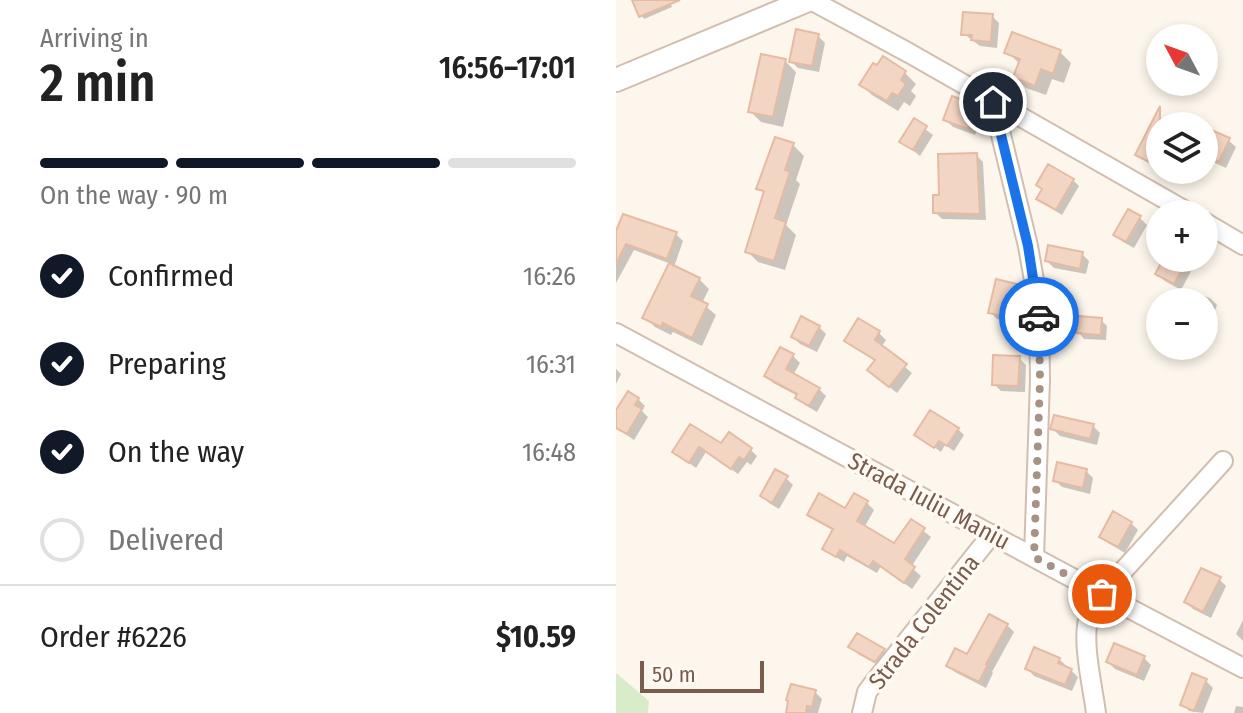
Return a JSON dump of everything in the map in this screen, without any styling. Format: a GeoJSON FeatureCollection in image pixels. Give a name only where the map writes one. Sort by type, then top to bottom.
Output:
{"type":"FeatureCollection","features":[{"type":"Feature","properties":{"kind":"street"},"geometry":{"type":"LineString","coordinates":[[616,80],[761,9],[810,0],[1166,200]]}},
{"type":"Feature","properties":{"kind":"street"},"geometry":{"type":"LineString","coordinates":[[993,102],[1028,246],[1039,309],[1040,380],[1034,557]]}},
{"type":"Feature","properties":{"kind":"street"},"geometry":{"type":"LineString","coordinates":[[1218,230],[1243,245]]}},
{"type":"Feature","properties":{"kind":"street","name":"Strada Iuliu Maniu"},"geometry":{"type":"LineString","coordinates":[[616,333],[1243,668]]}},
{"type":"Feature","properties":{"kind":"street"},"geometry":{"type":"LineString","coordinates":[[1096,713],[1086,635],[1088,619],[1102,594],[1223,461]]}},
{"type":"Feature","properties":{"kind":"street","name":"Strada Colentina"},"geometry":{"type":"LineString","coordinates":[[862,713],[867,692],[992,534]]}},
{"type":"Feature","properties":{"kind":"green space"},"geometry":{"type":"Polygon","coordinates":[[[616,673],[649,701],[648,713],[616,713],[616,673]]]}},
{"type":"Feature","properties":{"kind":"building"},"geometry":{"type":"Polygon","coordinates":[[[632,0],[680,0],[639,17],[632,0]]]}},
{"type":"Feature","properties":{"kind":"building"},"geometry":{"type":"Polygon","coordinates":[[[963,12],[993,14],[991,42],[971,40],[972,35],[961,35],[963,12]]]}},
{"type":"Feature","properties":{"kind":"building"},"geometry":{"type":"Polygon","coordinates":[[[796,29],[819,34],[812,66],[789,62],[796,29]]]}},
{"type":"Feature","properties":{"kind":"building"},"geometry":{"type":"Polygon","coordinates":[[[1012,32],[1061,50],[1053,74],[1041,69],[1035,86],[1013,77],[1020,59],[1004,53],[1012,32]]]}},
{"type":"Feature","properties":{"kind":"building"},"geometry":{"type":"Polygon","coordinates":[[[761,54],[786,59],[773,117],[748,112],[761,54]]]}},
{"type":"Feature","properties":{"kind":"building"},"geometry":{"type":"Polygon","coordinates":[[[883,56],[906,71],[901,80],[906,84],[898,96],[892,93],[887,101],[859,85],[873,63],[877,65],[883,56]]]}},
{"type":"Feature","properties":{"kind":"building"},"geometry":{"type":"Polygon","coordinates":[[[952,96],[977,105],[968,129],[943,120],[952,96]]]}},
{"type":"Feature","properties":{"kind":"building"},"geometry":{"type":"Polygon","coordinates":[[[914,118],[927,126],[913,150],[899,142],[914,118]]]}},
{"type":"Feature","properties":{"kind":"building"},"geometry":{"type":"Polygon","coordinates":[[[1146,133],[1146,160],[1135,155],[1146,133]]]}},
{"type":"Feature","properties":{"kind":"building"},"geometry":{"type":"Polygon","coordinates":[[[1218,133],[1230,138],[1218,162],[1218,133]]]}},
{"type":"Feature","properties":{"kind":"building"},"geometry":{"type":"Polygon","coordinates":[[[775,137],[794,143],[785,170],[790,172],[775,218],[786,222],[774,261],[745,252],[764,191],[756,189],[775,137]]]}},
{"type":"Feature","properties":{"kind":"building"},"geometry":{"type":"Polygon","coordinates":[[[977,153],[980,214],[933,213],[933,195],[939,195],[938,154],[977,153]]]}},
{"type":"Feature","properties":{"kind":"building"},"geometry":{"type":"Polygon","coordinates":[[[1048,164],[1074,179],[1056,210],[1036,199],[1042,189],[1036,185],[1048,164]]]}},
{"type":"Feature","properties":{"kind":"building"},"geometry":{"type":"Polygon","coordinates":[[[1128,209],[1141,216],[1126,242],[1113,235],[1128,209]]]}},
{"type":"Feature","properties":{"kind":"building"},"geometry":{"type":"Polygon","coordinates":[[[623,214],[677,232],[667,259],[626,244],[616,264],[616,231],[623,214]]]}},
{"type":"Feature","properties":{"kind":"building"},"geometry":{"type":"Polygon","coordinates":[[[1048,245],[1083,252],[1080,269],[1045,261],[1048,245]]]}},
{"type":"Feature","properties":{"kind":"building"},"geometry":{"type":"Polygon","coordinates":[[[669,263],[700,278],[691,296],[708,304],[692,338],[663,323],[661,327],[642,318],[669,263]]]}},
{"type":"Feature","properties":{"kind":"building"},"geometry":{"type":"Polygon","coordinates":[[[1156,272],[1180,272],[1174,284],[1156,272]]]}},
{"type":"Feature","properties":{"kind":"building"},"geometry":{"type":"Polygon","coordinates":[[[996,279],[1017,284],[1009,317],[988,313],[996,279]]]}},
{"type":"Feature","properties":{"kind":"building"},"geometry":{"type":"Polygon","coordinates":[[[1067,315],[1102,318],[1101,335],[1076,333],[1077,329],[1066,328],[1067,315]]]}},
{"type":"Feature","properties":{"kind":"building"},"geometry":{"type":"Polygon","coordinates":[[[801,316],[820,326],[809,346],[791,337],[801,316]]]}},
{"type":"Feature","properties":{"kind":"building"},"geometry":{"type":"Polygon","coordinates":[[[858,318],[880,331],[875,340],[907,364],[889,387],[867,370],[875,360],[844,341],[858,318]]]}},
{"type":"Feature","properties":{"kind":"building"},"geometry":{"type":"Polygon","coordinates":[[[780,347],[794,354],[786,369],[820,388],[809,406],[795,398],[797,394],[764,376],[780,347]]]}},
{"type":"Feature","properties":{"kind":"building"},"geometry":{"type":"Polygon","coordinates":[[[993,355],[1020,356],[1018,386],[992,385],[993,355]]]}},
{"type":"Feature","properties":{"kind":"building"},"geometry":{"type":"Polygon","coordinates":[[[628,391],[639,398],[635,405],[642,409],[627,434],[616,428],[616,410],[628,391]]]}},
{"type":"Feature","properties":{"kind":"building"},"geometry":{"type":"Polygon","coordinates":[[[930,410],[959,428],[947,446],[939,441],[934,448],[914,435],[930,410]]]}},
{"type":"Feature","properties":{"kind":"building"},"geometry":{"type":"Polygon","coordinates":[[[1054,415],[1094,424],[1090,439],[1050,429],[1054,415]]]}},
{"type":"Feature","properties":{"kind":"building"},"geometry":{"type":"Polygon","coordinates":[[[690,424],[721,443],[729,432],[752,448],[744,460],[739,457],[731,469],[699,447],[689,463],[672,452],[690,424]]]}},
{"type":"Feature","properties":{"kind":"building"},"geometry":{"type":"Polygon","coordinates":[[[1057,462],[1087,469],[1083,488],[1053,481],[1057,462]]]}},
{"type":"Feature","properties":{"kind":"building"},"geometry":{"type":"Polygon","coordinates":[[[775,469],[788,476],[772,503],[760,496],[775,469]]]}},
{"type":"Feature","properties":{"kind":"building"},"geometry":{"type":"Polygon","coordinates":[[[819,493],[845,508],[854,493],[868,501],[857,521],[894,543],[911,519],[925,528],[905,559],[915,567],[904,583],[873,561],[869,567],[840,550],[836,557],[822,549],[833,529],[807,515],[819,493]]]}},
{"type":"Feature","properties":{"kind":"building"},"geometry":{"type":"Polygon","coordinates":[[[1113,511],[1132,522],[1118,547],[1099,537],[1113,511]]]}},
{"type":"Feature","properties":{"kind":"building"},"geometry":{"type":"Polygon","coordinates":[[[1201,568],[1221,577],[1203,612],[1184,602],[1201,568]]]}},
{"type":"Feature","properties":{"kind":"building"},"geometry":{"type":"Polygon","coordinates":[[[989,614],[1008,624],[979,682],[946,666],[955,648],[967,654],[989,614]]]}},
{"type":"Feature","properties":{"kind":"building"},"geometry":{"type":"Polygon","coordinates":[[[857,633],[885,649],[875,662],[848,647],[857,633]]]}},
{"type":"Feature","properties":{"kind":"building"},"geometry":{"type":"Polygon","coordinates":[[[1114,643],[1145,656],[1137,675],[1106,662],[1114,643]]]}},
{"type":"Feature","properties":{"kind":"building"},"geometry":{"type":"Polygon","coordinates":[[[1034,647],[1060,658],[1058,663],[1072,669],[1065,685],[1025,669],[1034,647]]]}},
{"type":"Feature","properties":{"kind":"building"},"geometry":{"type":"Polygon","coordinates":[[[1192,673],[1207,679],[1194,711],[1180,705],[1192,673]]]}},
{"type":"Feature","properties":{"kind":"building"},"geometry":{"type":"Polygon","coordinates":[[[791,684],[816,690],[812,707],[807,706],[806,713],[786,713],[791,684]]]}},
{"type":"Feature","properties":{"kind":"way so far"},"geometry":{"type":"LineString","coordinates":[[1039,317],[1034,557],[1102,594]]}},
{"type":"Feature","properties":{"kind":"route"},"geometry":{"type":"LineString","coordinates":[[993,102],[1028,246],[1039,317]]}}]}
